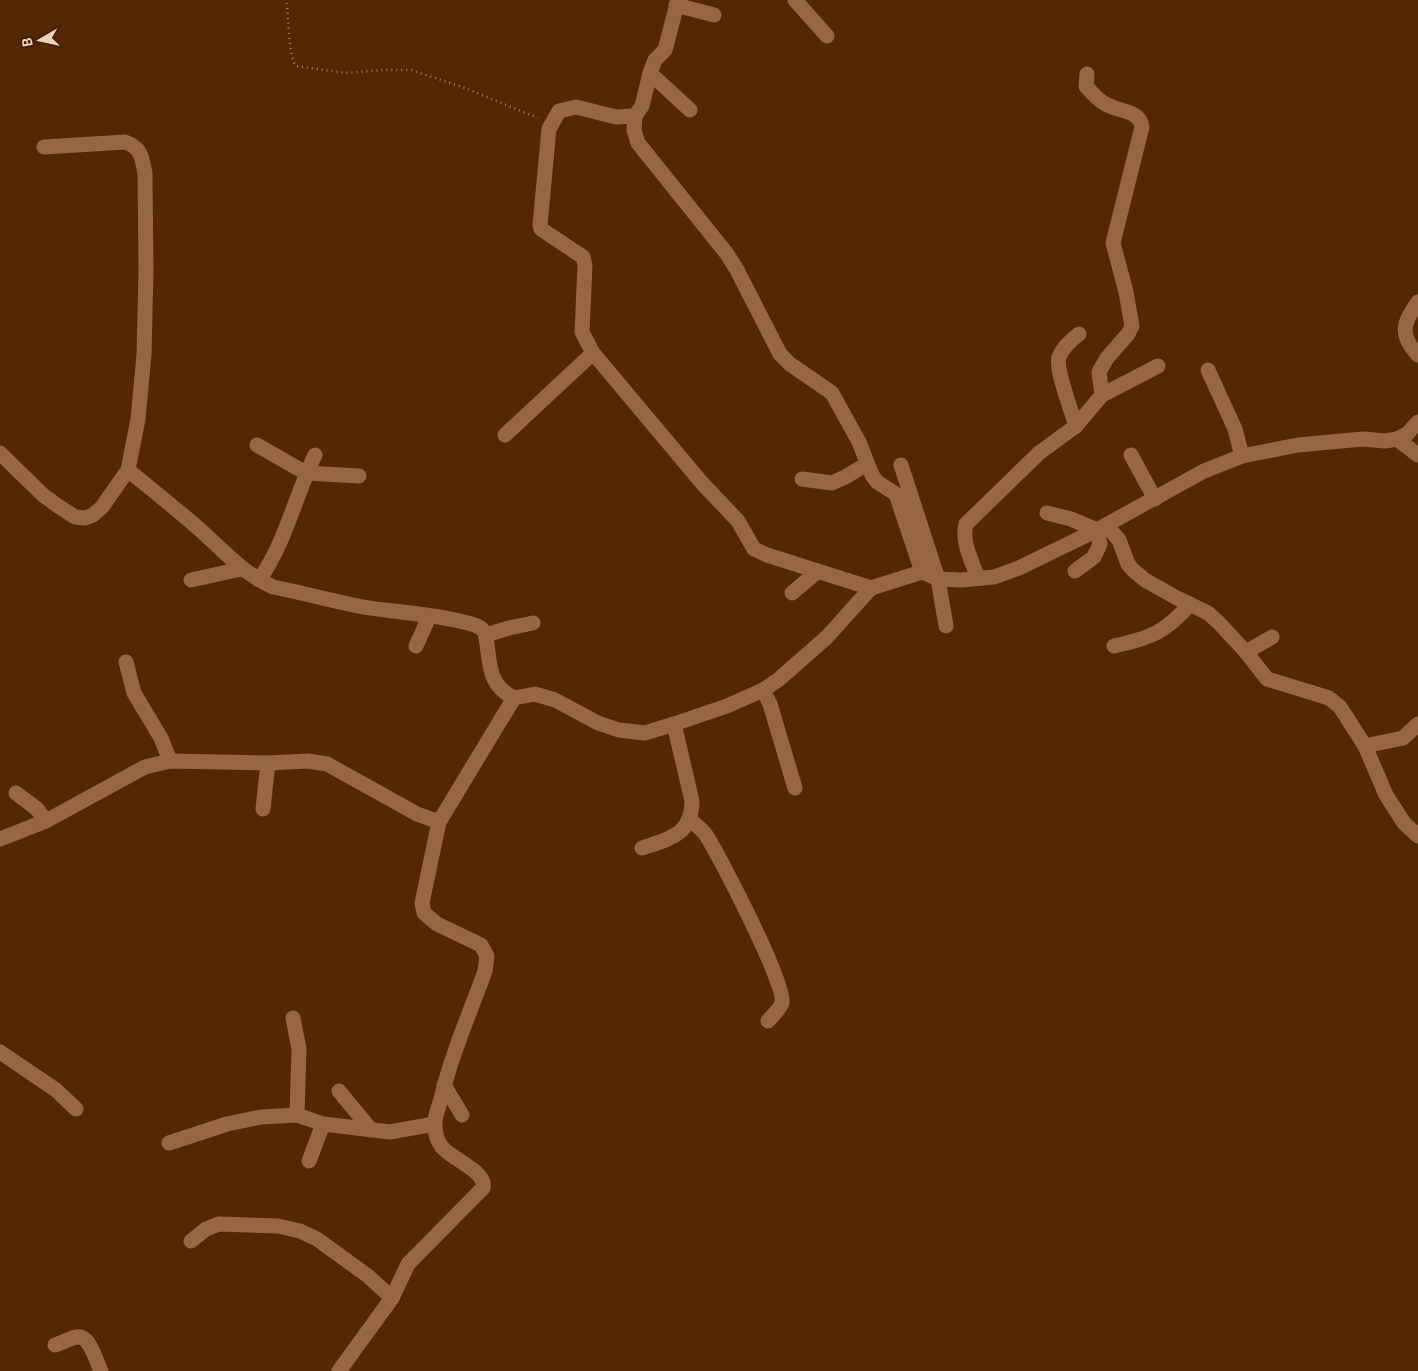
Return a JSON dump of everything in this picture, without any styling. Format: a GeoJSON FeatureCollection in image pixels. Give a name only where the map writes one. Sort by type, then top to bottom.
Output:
{"type":"FeatureCollection","features":[{"type":"Feature","properties":{"kind":"street"},"geometry":{"type":"LineString","coordinates":[[795,0],[827,36]]}},
{"type":"Feature","properties":{"kind":"street"},"geometry":{"type":"LineString","coordinates":[[714,15],[677,2],[665,50],[655,60],[642,106],[635,116],[634,130],[638,143],[727,254],[780,354],[790,364],[832,393],[859,442],[872,475],[877,482],[896,494],[922,572]]}},
{"type":"Feature","properties":{"kind":"street"},"geometry":{"type":"LineString","coordinates":[[650,73],[690,110]]}},
{"type":"Feature","properties":{"kind":"street"},"geometry":{"type":"LineString","coordinates":[[1087,74],[1086,86],[1095,96],[1105,104],[1136,115],[1141,120],[1142,127],[1113,243],[1126,292],[1132,326],[1128,334],[1107,358],[1099,372],[1102,395]]}},
{"type":"Feature","properties":{"kind":"street"},"geometry":{"type":"LineString","coordinates":[[635,116],[616,117],[576,107],[559,111],[549,130],[540,225],[544,231],[583,257],[585,265],[582,332],[593,353],[702,483],[738,521],[754,549],[767,555],[871,588]]}},
{"type":"Feature","properties":{"kind":"street"},"geometry":{"type":"LineString","coordinates":[[0,453],[43,495],[75,517],[84,518],[93,515],[102,507],[128,470],[138,419],[144,355],[146,271],[145,174],[142,158],[134,145],[126,142],[44,147]]}},
{"type":"Feature","properties":{"kind":"street"},"geometry":{"type":"LineString","coordinates":[[1418,302],[1407,318],[1405,329],[1406,338],[1418,354]]}},
{"type":"Feature","properties":{"kind":"street"},"geometry":{"type":"LineString","coordinates":[[1076,426],[1060,377],[1058,358],[1066,345],[1080,334]]}},
{"type":"Feature","properties":{"kind":"street"},"geometry":{"type":"LineString","coordinates":[[505,434],[593,353]]}},
{"type":"Feature","properties":{"kind":"street"},"geometry":{"type":"LineString","coordinates":[[978,578],[965,540],[966,524],[1040,453],[1076,426],[1102,395],[1158,366]]}},
{"type":"Feature","properties":{"kind":"street"},"geometry":{"type":"LineString","coordinates":[[1208,370],[1234,429],[1242,456]]}},
{"type":"Feature","properties":{"kind":"street"},"geometry":{"type":"LineString","coordinates":[[128,470],[196,527],[241,569],[259,580],[273,586],[364,607],[398,610],[471,623],[482,629],[486,635],[490,668],[498,687],[503,692],[514,698],[535,694],[555,700],[598,723],[619,730],[645,733],[727,706],[763,690],[778,680],[827,637],[871,588],[922,572],[938,579],[961,580],[994,577],[1018,568],[1102,528],[1204,471],[1242,456],[1298,445],[1363,439],[1385,441],[1397,439],[1407,434],[1418,422]]}},
{"type":"Feature","properties":{"kind":"street"},"geometry":{"type":"LineString","coordinates":[[1397,439],[1418,455]]}},
{"type":"Feature","properties":{"kind":"street"},"geometry":{"type":"LineString","coordinates":[[257,445],[306,473],[359,476]]}},
{"type":"Feature","properties":{"kind":"street"},"geometry":{"type":"LineString","coordinates":[[259,580],[270,566],[306,473],[315,455]]}},
{"type":"Feature","properties":{"kind":"street"},"geometry":{"type":"LineString","coordinates":[[1131,455],[1155,499]]}},
{"type":"Feature","properties":{"kind":"street"},"geometry":{"type":"LineString","coordinates":[[802,479],[832,482],[845,478],[867,464]]}},
{"type":"Feature","properties":{"kind":"street"},"geometry":{"type":"LineString","coordinates":[[901,465],[938,579],[946,626]]}},
{"type":"Feature","properties":{"kind":"street"},"geometry":{"type":"LineString","coordinates":[[1046,513],[1102,528],[1119,540],[1132,570],[1175,598],[1208,613],[1246,652],[1267,679],[1329,698],[1340,707],[1365,746],[1386,795],[1404,824],[1418,836]]}},
{"type":"Feature","properties":{"kind":"street"},"geometry":{"type":"LineString","coordinates":[[1075,571],[1094,557],[1100,544],[1102,528]]}},
{"type":"Feature","properties":{"kind":"street"},"geometry":{"type":"LineString","coordinates":[[191,580],[241,569]]}},
{"type":"Feature","properties":{"kind":"street"},"geometry":{"type":"LineString","coordinates":[[792,593],[818,571]]}},
{"type":"Feature","properties":{"kind":"street"},"geometry":{"type":"LineString","coordinates":[[1114,646],[1142,640],[1156,634],[1178,618],[1190,604]]}},
{"type":"Feature","properties":{"kind":"street"},"geometry":{"type":"LineString","coordinates":[[416,646],[429,616]]}},
{"type":"Feature","properties":{"kind":"street"},"geometry":{"type":"LineString","coordinates":[[486,635],[533,623]]}},
{"type":"Feature","properties":{"kind":"street"},"geometry":{"type":"LineString","coordinates":[[1246,652],[1272,637]]}},
{"type":"Feature","properties":{"kind":"street"},"geometry":{"type":"LineString","coordinates":[[126,662],[134,693],[161,738],[170,761]]}},
{"type":"Feature","properties":{"kind":"street"},"geometry":{"type":"LineString","coordinates":[[763,690],[770,704],[795,788]]}},
{"type":"Feature","properties":{"kind":"street"},"geometry":{"type":"LineString","coordinates":[[339,1371],[392,1298],[408,1264],[484,1185],[476,1172],[442,1148],[438,1141],[434,1124],[444,1085],[485,971],[486,956],[481,945],[437,924],[424,913],[422,903],[439,822],[514,698]]}},
{"type":"Feature","properties":{"kind":"street"},"geometry":{"type":"LineString","coordinates":[[642,848],[678,834],[692,814],[692,801],[674,724]]}},
{"type":"Feature","properties":{"kind":"street"},"geometry":{"type":"LineString","coordinates":[[1365,746],[1403,738],[1418,724]]}},
{"type":"Feature","properties":{"kind":"street"},"geometry":{"type":"LineString","coordinates":[[0,838],[46,821],[145,767],[170,761],[268,763],[308,761],[327,764],[417,814],[439,822]]}},
{"type":"Feature","properties":{"kind":"street"},"geometry":{"type":"LineString","coordinates":[[263,809],[268,763]]}},
{"type":"Feature","properties":{"kind":"street"},"geometry":{"type":"LineString","coordinates":[[16,792],[36,809],[46,821]]}},
{"type":"Feature","properties":{"kind":"street"},"geometry":{"type":"LineString","coordinates":[[689,819],[705,834],[734,888],[771,966],[782,994],[782,1003],[768,1021]]}},
{"type":"Feature","properties":{"kind":"street"},"geometry":{"type":"LineString","coordinates":[[293,1018],[299,1049],[297,1115]]}},
{"type":"Feature","properties":{"kind":"street"},"geometry":{"type":"LineString","coordinates":[[0,1052],[56,1090],[76,1109]]}},
{"type":"Feature","properties":{"kind":"street"},"geometry":{"type":"LineString","coordinates":[[444,1085],[462,1115]]}},
{"type":"Feature","properties":{"kind":"street"},"geometry":{"type":"LineString","coordinates":[[339,1091],[371,1130]]}},
{"type":"Feature","properties":{"kind":"street"},"geometry":{"type":"LineString","coordinates":[[169,1143],[227,1124],[261,1118],[297,1115],[323,1124],[390,1132],[434,1124]]}},
{"type":"Feature","properties":{"kind":"street"},"geometry":{"type":"LineString","coordinates":[[309,1161],[323,1124]]}},
{"type":"Feature","properties":{"kind":"street"},"geometry":{"type":"LineString","coordinates":[[191,1241],[206,1229],[219,1224],[278,1226],[300,1231],[317,1239],[361,1271],[392,1298]]}},
{"type":"Feature","properties":{"kind":"street"},"geometry":{"type":"LineString","coordinates":[[55,1345],[76,1337],[82,1337],[90,1344],[101,1371]]}},
{"type":"Feature","properties":{"kind":"path"},"geometry":{"type":"LineString","coordinates":[[287,2],[292,51],[296,66],[346,73],[411,70],[466,88],[552,122]]}}]}
